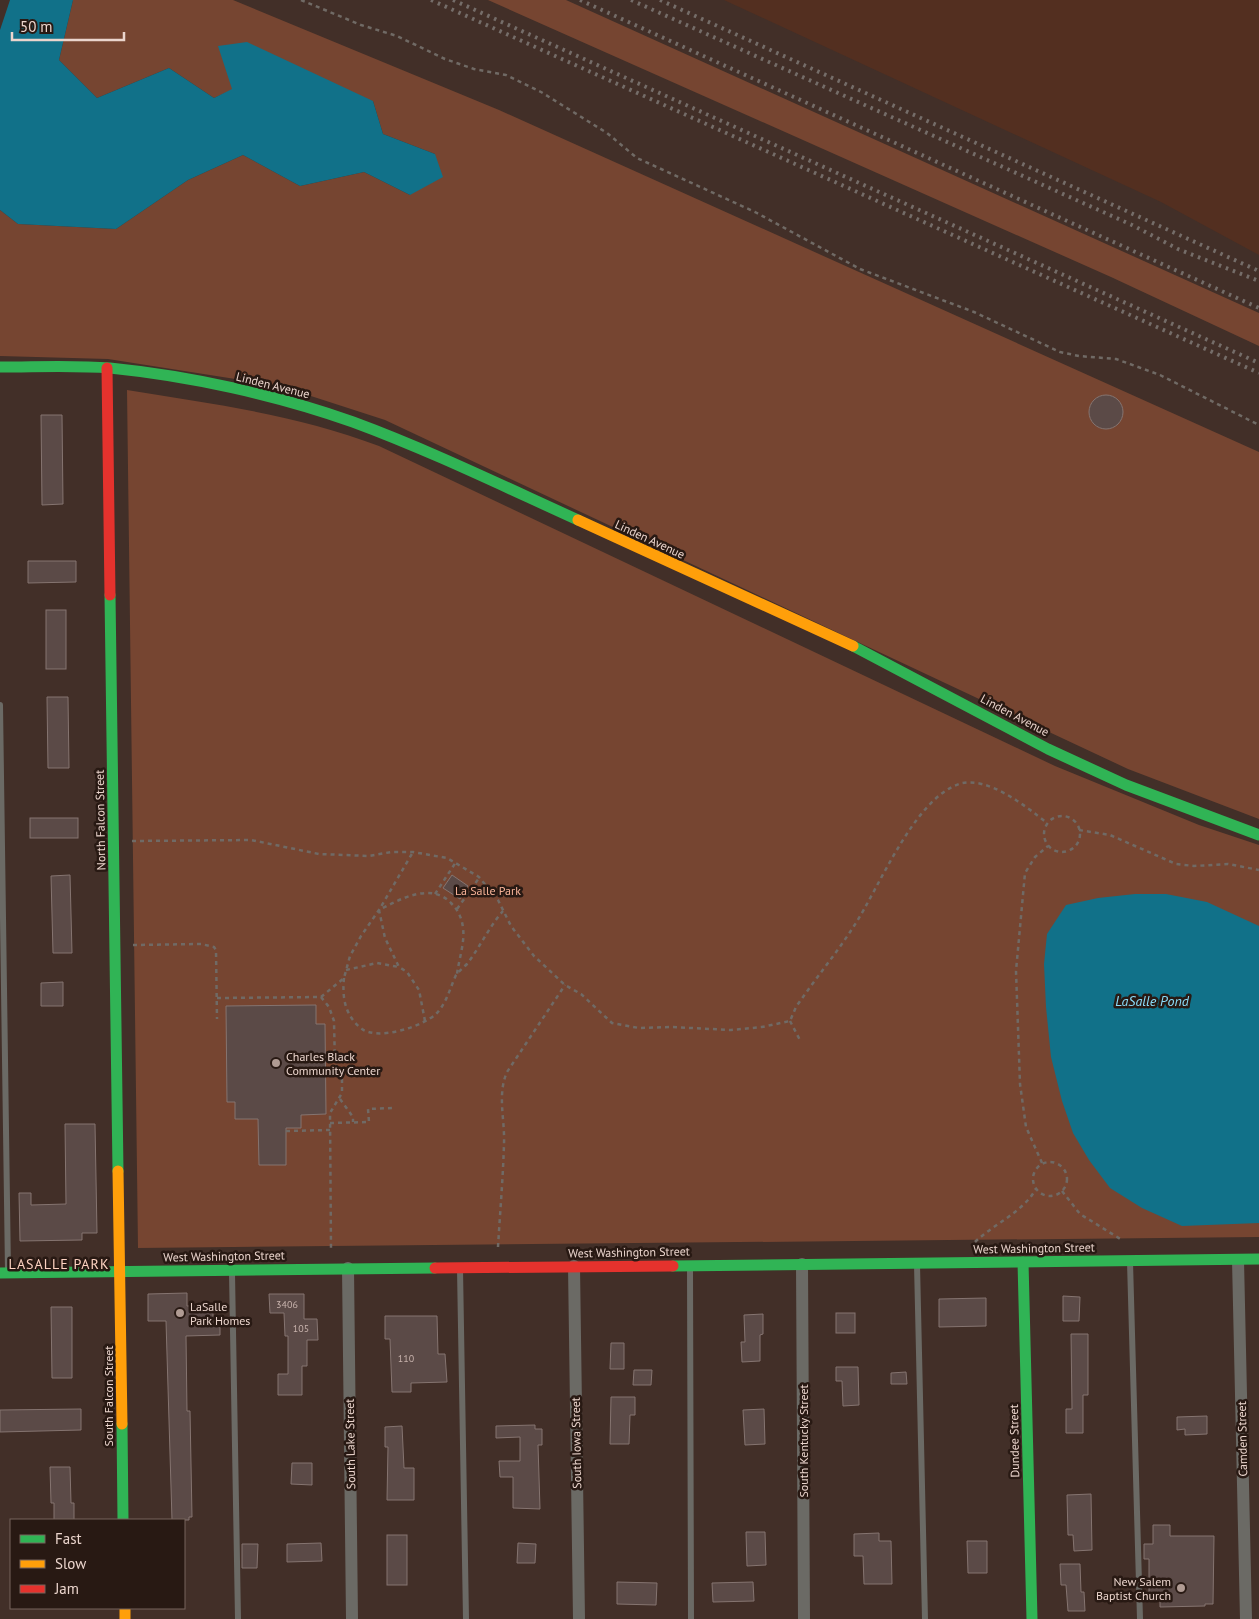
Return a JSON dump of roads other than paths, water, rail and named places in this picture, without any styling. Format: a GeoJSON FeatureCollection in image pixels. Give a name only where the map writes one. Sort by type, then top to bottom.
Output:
{"type":"FeatureCollection","features":[{"type":"Feature","properties":{"kind":"street","name":"Linden Avenue"},"geometry":{"type":"LineString","coordinates":[[0,367],[107,368],[150,373],[265,396],[312,409],[393,438],[829,634],[902,670],[1048,749],[1126,785],[1259,834]]}},
{"type":"Feature","properties":{"kind":"street","name":"North Falcon Street"},"geometry":{"type":"LineString","coordinates":[[107,368],[121,1272]]}},
{"type":"Feature","properties":{"kind":"street","name":"West Washington Street"},"geometry":{"type":"LineString","coordinates":[[4,1273],[1259,1259]]}},
{"type":"Feature","properties":{"kind":"street","name":"Camden Street"},"geometry":{"type":"LineString","coordinates":[[1238,1260],[1246,1619]]}},
{"type":"Feature","properties":{"kind":"street","name":"Dundee Street"},"geometry":{"type":"LineString","coordinates":[[1023,1262],[1032,1619]]}},
{"type":"Feature","properties":{"kind":"street","name":"South Kentucky Street"},"geometry":{"type":"LineString","coordinates":[[802,1264],[804,1619]]}},
{"type":"Feature","properties":{"kind":"street","name":"South Iowa Street"},"geometry":{"type":"LineString","coordinates":[[574,1266],[579,1619]]}},
{"type":"Feature","properties":{"kind":"street","name":"South Lake Street"},"geometry":{"type":"LineString","coordinates":[[348,1268],[352,1619]]}},
{"type":"Feature","properties":{"kind":"street","name":"South Falcon Street"},"geometry":{"type":"LineString","coordinates":[[121,1272],[123,1519]]}},
{"type":"Feature","properties":{"kind":"lane"},"geometry":{"type":"LineString","coordinates":[[0,705],[4,1273]]}},
{"type":"Feature","properties":{"kind":"lane"},"geometry":{"type":"LineString","coordinates":[[1130,1261],[1140,1619]]}},
{"type":"Feature","properties":{"kind":"lane"},"geometry":{"type":"LineString","coordinates":[[917,1263],[925,1619]]}},
{"type":"Feature","properties":{"kind":"lane"},"geometry":{"type":"LineString","coordinates":[[690,1265],[691,1619]]}},
{"type":"Feature","properties":{"kind":"lane"},"geometry":{"type":"LineString","coordinates":[[460,1267],[466,1619]]}},
{"type":"Feature","properties":{"kind":"lane"},"geometry":{"type":"LineString","coordinates":[[232,1270],[238,1619]]}},
{"type":"Feature","properties":{"kind":"water"},"geometry":{"type":"Polygon","coordinates":[[[10,0],[73,0],[59,60],[97,98],[169,68],[214,98],[232,89],[218,46],[247,42],[373,101],[383,134],[435,154],[443,177],[410,195],[364,172],[300,186],[243,155],[188,180],[116,229],[18,224],[0,210],[0,30],[10,0]]]}},
{"type":"Feature","properties":{"kind":"water","name":"LaSalle Pond"},"geometry":{"type":"Polygon","coordinates":[[[1135,894],[1166,894],[1207,902],[1259,926],[1259,1223],[1182,1226],[1142,1208],[1110,1188],[1089,1160],[1073,1133],[1062,1101],[1051,1057],[1044,964],[1047,934],[1066,905],[1098,898],[1135,894]]]}},
{"type":"Feature","properties":{"kind":"railway"},"geometry":{"type":"LineString","coordinates":[[431,0],[1259,373]]}},
{"type":"Feature","properties":{"kind":"railway"},"geometry":{"type":"LineString","coordinates":[[453,0],[1259,363]]}},
{"type":"Feature","properties":{"kind":"railway"},"geometry":{"type":"LineString","coordinates":[[580,0],[1259,308]]}},
{"type":"Feature","properties":{"kind":"railway"},"geometry":{"type":"LineString","coordinates":[[631,0],[1132,225],[1178,249],[1259,281]]}},
{"type":"Feature","properties":{"kind":"railway"},"geometry":{"type":"LineString","coordinates":[[660,0],[1259,271]]}},
{"type":"Feature","properties":{"kind":"place","name":"Charles Black Community Center"},"geometry":{"type":"Point","coordinates":[276,1063]}},
{"type":"Feature","properties":{"kind":"place","name":"LaSalle Park Homes"},"geometry":{"type":"Point","coordinates":[180,1313]}},
{"type":"Feature","properties":{"kind":"place","name":"New Salem Baptist Church"},"geometry":{"type":"Point","coordinates":[1181,1588]}},
{"type":"Feature","properties":{"kind":"district","name":"LASALLE PARK"},"geometry":{"type":"Point","coordinates":[59,1264]}},
{"type":"Feature","properties":{"kind":"park label","name":"La Salle Park"},"geometry":{"type":"Point","coordinates":[488,890]}}]}
